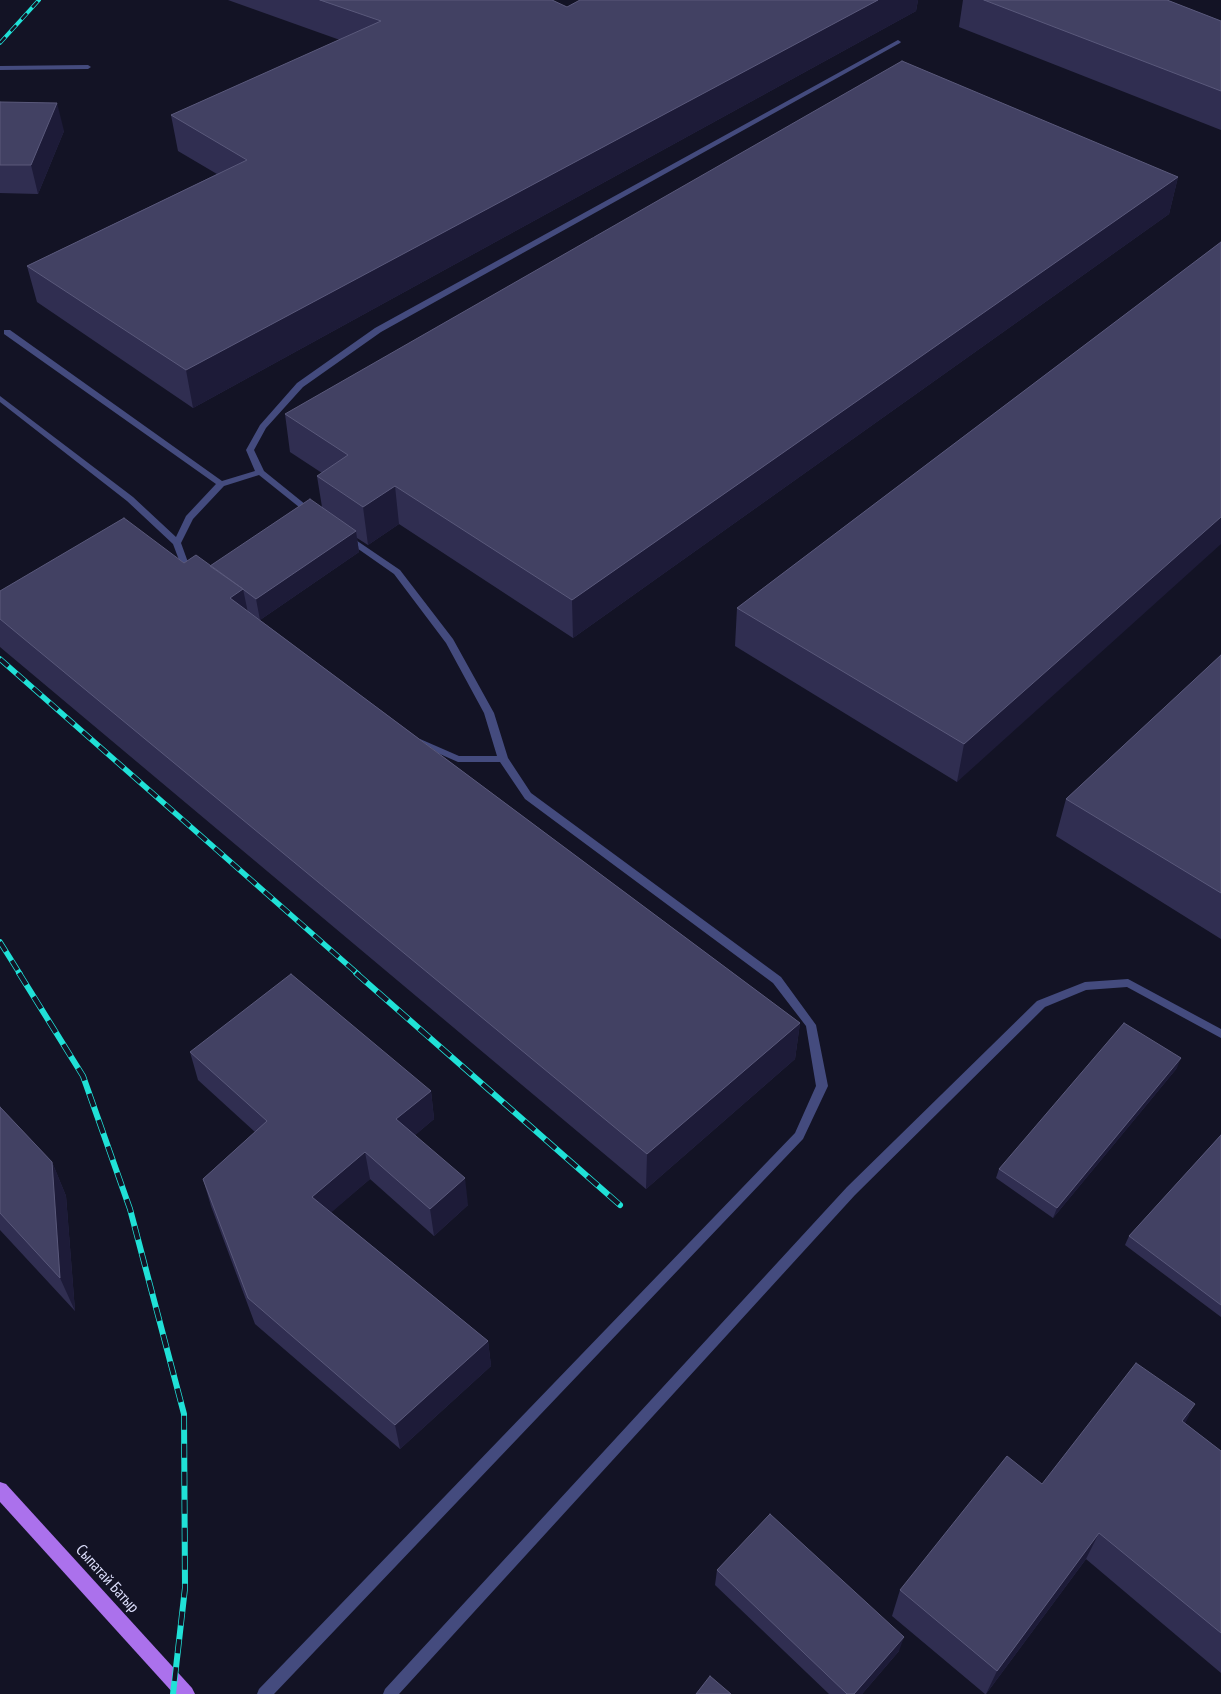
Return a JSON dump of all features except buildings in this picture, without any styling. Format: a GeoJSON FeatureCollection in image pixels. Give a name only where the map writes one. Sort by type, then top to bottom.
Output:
{"type":"FeatureCollection","features":[{"type":"Feature","properties":{"kind":"main road","name":"Сыпатай Батыр"},"geometry":{"type":"LineString","coordinates":[[0,1490],[186,1694]]}},
{"type":"Feature","properties":{"kind":"lane"},"geometry":{"type":"LineString","coordinates":[[318,517],[260,472],[250,450],[264,428],[300,385],[378,330],[898,42]]}},
{"type":"Feature","properties":{"kind":"lane"},"geometry":{"type":"LineString","coordinates":[[0,68],[88,67]]}},
{"type":"Feature","properties":{"kind":"lane"},"geometry":{"type":"LineString","coordinates":[[7,332],[221,484]]}},
{"type":"Feature","properties":{"kind":"lane"},"geometry":{"type":"LineString","coordinates":[[0,398],[130,499],[177,543],[189,576],[197,582]]}},
{"type":"Feature","properties":{"kind":"lane"},"geometry":{"type":"LineString","coordinates":[[177,543],[188,518],[221,484],[260,472]]}},
{"type":"Feature","properties":{"kind":"lane"},"geometry":{"type":"LineString","coordinates":[[264,1694],[799,1136],[822,1086],[811,1025],[777,980],[528,796],[503,759],[489,713],[450,641],[398,572],[342,533]]}},
{"type":"Feature","properties":{"kind":"lane"},"geometry":{"type":"LineString","coordinates":[[408,734],[424,745],[458,759],[503,759]]}},
{"type":"Feature","properties":{"kind":"lane"},"geometry":{"type":"LineString","coordinates":[[390,1694],[851,1191],[1041,1004],[1085,986],[1128,983],[1221,1034]]}},
{"type":"Feature","properties":{"kind":"railway"},"geometry":{"type":"LineString","coordinates":[[0,43],[39,0]]}},
{"type":"Feature","properties":{"kind":"railway"},"geometry":{"type":"LineString","coordinates":[[0,659],[358,974]]}},
{"type":"Feature","properties":{"kind":"railway"},"geometry":{"type":"LineString","coordinates":[[0,942],[20,974]]}},
{"type":"Feature","properties":{"kind":"railway"},"geometry":{"type":"LineString","coordinates":[[19,973],[83,1076],[130,1209],[184,1414],[185,1588],[173,1694]]}},
{"type":"Feature","properties":{"kind":"railway"},"geometry":{"type":"LineString","coordinates":[[356,973],[620,1205]]}}]}
